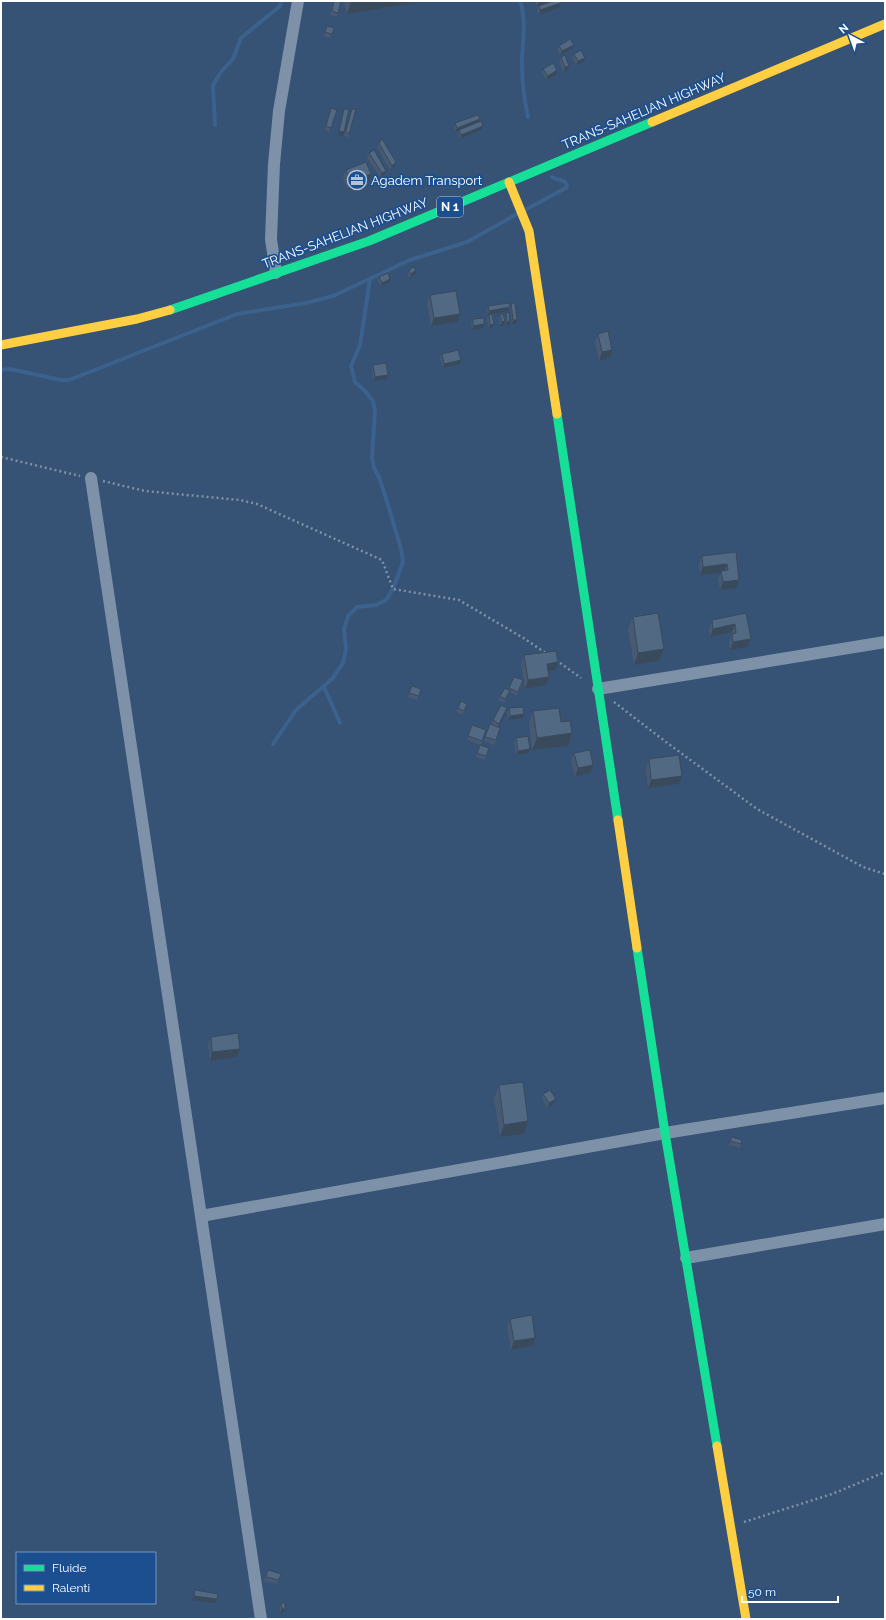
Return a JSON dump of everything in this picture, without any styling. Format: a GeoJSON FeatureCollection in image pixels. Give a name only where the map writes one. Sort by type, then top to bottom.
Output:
{"type":"FeatureCollection","features":[{"type":"Feature","properties":{"kind":"main road","name":"TRANS-SAHELIAN HIGHWAY"},"geometry":{"type":"LineString","coordinates":[[1,346],[137,319],[178,308],[368,241],[885,24]]}},
{"type":"Feature","properties":{"kind":"main road"},"geometry":{"type":"LineString","coordinates":[[509,182],[529,231],[665,1133],[746,1619]]}},
{"type":"Feature","properties":{"kind":"street"},"geometry":{"type":"LineString","coordinates":[[276,273],[271,239],[274,164],[280,111],[298,1]]}},
{"type":"Feature","properties":{"kind":"street"},"geometry":{"type":"LineString","coordinates":[[91,478],[261,1619]]}},
{"type":"Feature","properties":{"kind":"street"},"geometry":{"type":"LineString","coordinates":[[598,689],[885,642]]}},
{"type":"Feature","properties":{"kind":"street"},"geometry":{"type":"LineString","coordinates":[[201,1216],[665,1133],[885,1098]]}},
{"type":"Feature","properties":{"kind":"street"},"geometry":{"type":"LineString","coordinates":[[686,1258],[885,1224]]}},
{"type":"Feature","properties":{"kind":"path"},"geometry":{"type":"LineString","coordinates":[[1,457],[145,492],[240,500],[257,504],[382,560],[393,589],[459,600],[525,639],[598,689],[666,742],[757,809],[863,867],[885,874]]}},
{"type":"Feature","properties":{"kind":"path"},"geometry":{"type":"LineString","coordinates":[[730,1526],[832,1494],[885,1472]]}},
{"type":"Feature","properties":{"kind":"building"},"geometry":{"type":"Polygon","coordinates":[[[334,1],[341,2],[338,13],[332,11],[334,1]]]}},
{"type":"Feature","properties":{"kind":"building"},"geometry":{"type":"Polygon","coordinates":[[[552,1],[561,1],[561,3],[540,10],[539,6],[552,1]]]}},
{"type":"Feature","properties":{"kind":"building"},"geometry":{"type":"Polygon","coordinates":[[[327,26],[334,28],[332,34],[325,32],[327,26]]]}},
{"type":"Feature","properties":{"kind":"building"},"geometry":{"type":"Polygon","coordinates":[[[570,39],[574,45],[562,51],[559,46],[570,39]]]}},
{"type":"Feature","properties":{"kind":"building"},"geometry":{"type":"Polygon","coordinates":[[[581,50],[585,58],[578,61],[574,54],[581,50]]]}},
{"type":"Feature","properties":{"kind":"building"},"geometry":{"type":"Polygon","coordinates":[[[565,55],[569,66],[565,67],[561,57],[565,55]]]}},
{"type":"Feature","properties":{"kind":"building"},"geometry":{"type":"Polygon","coordinates":[[[553,63],[557,70],[548,76],[543,69],[553,63]]]}},
{"type":"Feature","properties":{"kind":"building"},"geometry":{"type":"Polygon","coordinates":[[[331,108],[337,110],[331,128],[326,126],[331,108]]]}},
{"type":"Feature","properties":{"kind":"building"},"geometry":{"type":"Polygon","coordinates":[[[344,109],[349,109],[344,132],[339,131],[344,109]]]}},
{"type":"Feature","properties":{"kind":"building"},"geometry":{"type":"Polygon","coordinates":[[[352,109],[356,109],[349,134],[346,131],[352,109]]]}},
{"type":"Feature","properties":{"kind":"building"},"geometry":{"type":"Polygon","coordinates":[[[478,115],[480,119],[457,128],[455,123],[478,115]]]}},
{"type":"Feature","properties":{"kind":"building"},"geometry":{"type":"Polygon","coordinates":[[[481,121],[483,126],[461,135],[459,130],[481,121]]]}},
{"type":"Feature","properties":{"kind":"building"},"geometry":{"type":"Polygon","coordinates":[[[382,139],[396,162],[392,166],[379,143],[382,139]]]}},
{"type":"Feature","properties":{"kind":"building"},"geometry":{"type":"Polygon","coordinates":[[[374,150],[386,171],[382,173],[369,153],[374,150]]]}},
{"type":"Feature","properties":{"kind":"building"},"geometry":{"type":"Polygon","coordinates":[[[366,162],[371,174],[351,182],[346,170],[366,162]]]}},
{"type":"Feature","properties":{"kind":"building"},"geometry":{"type":"Polygon","coordinates":[[[413,267],[416,270],[411,274],[409,271],[413,267]]]}},
{"type":"Feature","properties":{"kind":"building"},"geometry":{"type":"Polygon","coordinates":[[[388,273],[390,279],[382,283],[379,277],[388,273]]]}},
{"type":"Feature","properties":{"kind":"building"},"geometry":{"type":"Polygon","coordinates":[[[456,291],[460,314],[434,318],[430,295],[456,291]]]}},
{"type":"Feature","properties":{"kind":"building"},"geometry":{"type":"Polygon","coordinates":[[[509,303],[510,307],[489,311],[488,306],[509,303]]]}},
{"type":"Feature","properties":{"kind":"building"},"geometry":{"type":"Polygon","coordinates":[[[511,303],[515,303],[517,320],[513,320],[511,303]]]}},
{"type":"Feature","properties":{"kind":"building"},"geometry":{"type":"Polygon","coordinates":[[[509,312],[510,321],[507,322],[506,313],[509,312]]]}},
{"type":"Feature","properties":{"kind":"building"},"geometry":{"type":"Polygon","coordinates":[[[492,314],[494,324],[490,325],[489,315],[492,314]]]}},
{"type":"Feature","properties":{"kind":"building"},"geometry":{"type":"Polygon","coordinates":[[[500,314],[503,314],[505,321],[502,322],[500,314]]]}},
{"type":"Feature","properties":{"kind":"building"},"geometry":{"type":"Polygon","coordinates":[[[484,318],[484,324],[473,326],[473,319],[484,318]]]}},
{"type":"Feature","properties":{"kind":"building"},"geometry":{"type":"Polygon","coordinates":[[[608,331],[612,350],[602,352],[598,334],[608,331]]]}},
{"type":"Feature","properties":{"kind":"building"},"geometry":{"type":"Polygon","coordinates":[[[458,350],[461,360],[444,364],[442,354],[458,350]]]}},
{"type":"Feature","properties":{"kind":"building"},"geometry":{"type":"Polygon","coordinates":[[[386,363],[388,375],[375,377],[373,365],[386,363]]]}},
{"type":"Feature","properties":{"kind":"building"},"geometry":{"type":"Polygon","coordinates":[[[736,552],[739,580],[723,582],[721,571],[728,570],[727,564],[703,567],[702,556],[736,552]]]}},
{"type":"Feature","properties":{"kind":"building"},"geometry":{"type":"Polygon","coordinates":[[[658,613],[664,649],[638,653],[633,617],[658,613]]]}},
{"type":"Feature","properties":{"kind":"building"},"geometry":{"type":"Polygon","coordinates":[[[746,613],[751,639],[733,642],[732,634],[736,633],[735,624],[713,629],[712,620],[746,613]]]}},
{"type":"Feature","properties":{"kind":"building"},"geometry":{"type":"Polygon","coordinates":[[[556,651],[558,662],[547,664],[549,677],[528,680],[524,655],[556,651]]]}},
{"type":"Feature","properties":{"kind":"building"},"geometry":{"type":"Polygon","coordinates":[[[514,677],[523,680],[518,692],[509,688],[514,677]]]}},
{"type":"Feature","properties":{"kind":"building"},"geometry":{"type":"Polygon","coordinates":[[[412,686],[421,689],[419,696],[409,693],[412,686]]]}},
{"type":"Feature","properties":{"kind":"building"},"geometry":{"type":"Polygon","coordinates":[[[505,688],[510,691],[505,699],[500,696],[505,688]]]}},
{"type":"Feature","properties":{"kind":"building"},"geometry":{"type":"Polygon","coordinates":[[[461,701],[467,704],[464,711],[458,708],[461,701]]]}},
{"type":"Feature","properties":{"kind":"building"},"geometry":{"type":"Polygon","coordinates":[[[501,705],[507,708],[499,724],[493,720],[501,705]]]}},
{"type":"Feature","properties":{"kind":"building"},"geometry":{"type":"Polygon","coordinates":[[[523,707],[524,714],[510,716],[509,708],[523,707]]]}},
{"type":"Feature","properties":{"kind":"building"},"geometry":{"type":"Polygon","coordinates":[[[559,708],[561,722],[570,721],[572,733],[537,738],[533,711],[559,708]]]}},
{"type":"Feature","properties":{"kind":"building"},"geometry":{"type":"Polygon","coordinates":[[[490,724],[500,728],[496,740],[485,737],[490,724]]]}},
{"type":"Feature","properties":{"kind":"building"},"geometry":{"type":"Polygon","coordinates":[[[472,725],[486,730],[482,741],[468,736],[472,725]]]}},
{"type":"Feature","properties":{"kind":"building"},"geometry":{"type":"Polygon","coordinates":[[[528,736],[530,749],[518,751],[516,738],[528,736]]]}},
{"type":"Feature","properties":{"kind":"building"},"geometry":{"type":"Polygon","coordinates":[[[480,745],[489,748],[486,756],[477,753],[480,745]]]}},
{"type":"Feature","properties":{"kind":"building"},"geometry":{"type":"Polygon","coordinates":[[[590,750],[593,765],[578,768],[574,753],[590,750]]]}},
{"type":"Feature","properties":{"kind":"building"},"geometry":{"type":"Polygon","coordinates":[[[679,755],[682,776],[651,780],[649,759],[679,755]]]}},
{"type":"Feature","properties":{"kind":"building"},"geometry":{"type":"Polygon","coordinates":[[[238,1033],[240,1049],[212,1052],[211,1037],[238,1033]]]}},
{"type":"Feature","properties":{"kind":"building"},"geometry":{"type":"Polygon","coordinates":[[[523,1082],[528,1121],[504,1125],[499,1085],[523,1082]]]}},
{"type":"Feature","properties":{"kind":"building"},"geometry":{"type":"Polygon","coordinates":[[[550,1090],[556,1099],[549,1103],[543,1094],[550,1090]]]}},
{"type":"Feature","properties":{"kind":"building"},"geometry":{"type":"Polygon","coordinates":[[[732,1137],[742,1140],[741,1144],[730,1141],[732,1137]]]}},
{"type":"Feature","properties":{"kind":"building"},"geometry":{"type":"Polygon","coordinates":[[[532,1315],[535,1338],[514,1341],[510,1319],[532,1315]]]}},
{"type":"Feature","properties":{"kind":"building"},"geometry":{"type":"Polygon","coordinates":[[[268,1570],[281,1574],[279,1580],[266,1577],[268,1570]]]}},
{"type":"Feature","properties":{"kind":"building"},"geometry":{"type":"Polygon","coordinates":[[[195,1590],[218,1594],[217,1599],[194,1596],[195,1590]]]}},
{"type":"Feature","properties":{"kind":"building"},"geometry":{"type":"Polygon","coordinates":[[[281,1603],[285,1603],[285,1609],[282,1609],[281,1603]]]}},
{"type":"Feature","properties":{"kind":"waterway"},"geometry":{"type":"LineString","coordinates":[[215,125],[213,85],[221,72],[233,59],[241,38],[280,6],[282,1]]}},
{"type":"Feature","properties":{"kind":"waterway"},"geometry":{"type":"LineString","coordinates":[[520,1],[524,24],[522,77],[528,117]]}},
{"type":"Feature","properties":{"kind":"waterway"},"geometry":{"type":"LineString","coordinates":[[525,210],[566,188],[567,185],[564,181],[552,177]]}},
{"type":"Feature","properties":{"kind":"waterway"},"geometry":{"type":"LineString","coordinates":[[1,370],[10,369],[61,380],[69,380],[237,314],[306,303],[333,296],[410,260],[467,242],[517,214]]}},
{"type":"Feature","properties":{"kind":"waterway"},"geometry":{"type":"LineString","coordinates":[[273,744],[296,710],[332,679],[343,663],[346,649],[344,629],[348,616],[357,607],[376,605],[386,600],[393,589],[403,562],[401,549],[389,508],[379,477],[374,468],[372,458],[375,411],[373,401],[355,382],[351,366],[360,345],[370,279]]}},
{"type":"Feature","properties":{"kind":"waterway"},"geometry":{"type":"LineString","coordinates":[[324,687],[340,723]]}},
{"type":"Feature","properties":{"kind":"traffic: fast"},"geometry":{"type":"LineString","coordinates":[[170,310],[369,241],[652,122]]}},
{"type":"Feature","properties":{"kind":"traffic: fast"},"geometry":{"type":"LineString","coordinates":[[557,414],[618,820]]}},
{"type":"Feature","properties":{"kind":"traffic: fast"},"geometry":{"type":"LineString","coordinates":[[637,948],[665,1133],[717,1446]]}},
{"type":"Feature","properties":{"kind":"traffic: slow"},"geometry":{"type":"LineString","coordinates":[[652,122],[885,24]]}},
{"type":"Feature","properties":{"kind":"traffic: slow"},"geometry":{"type":"LineString","coordinates":[[509,182],[529,231],[557,414]]}},
{"type":"Feature","properties":{"kind":"traffic: slow"},"geometry":{"type":"LineString","coordinates":[[1,345],[137,319],[170,310]]}},
{"type":"Feature","properties":{"kind":"traffic: slow"},"geometry":{"type":"LineString","coordinates":[[618,820],[637,948]]}},
{"type":"Feature","properties":{"kind":"traffic: slow"},"geometry":{"type":"LineString","coordinates":[[717,1446],[746,1619]]}},
{"type":"Feature","properties":{"kind":"place","name":"Agadem Transport"},"geometry":{"type":"Point","coordinates":[357,180]}}]}
